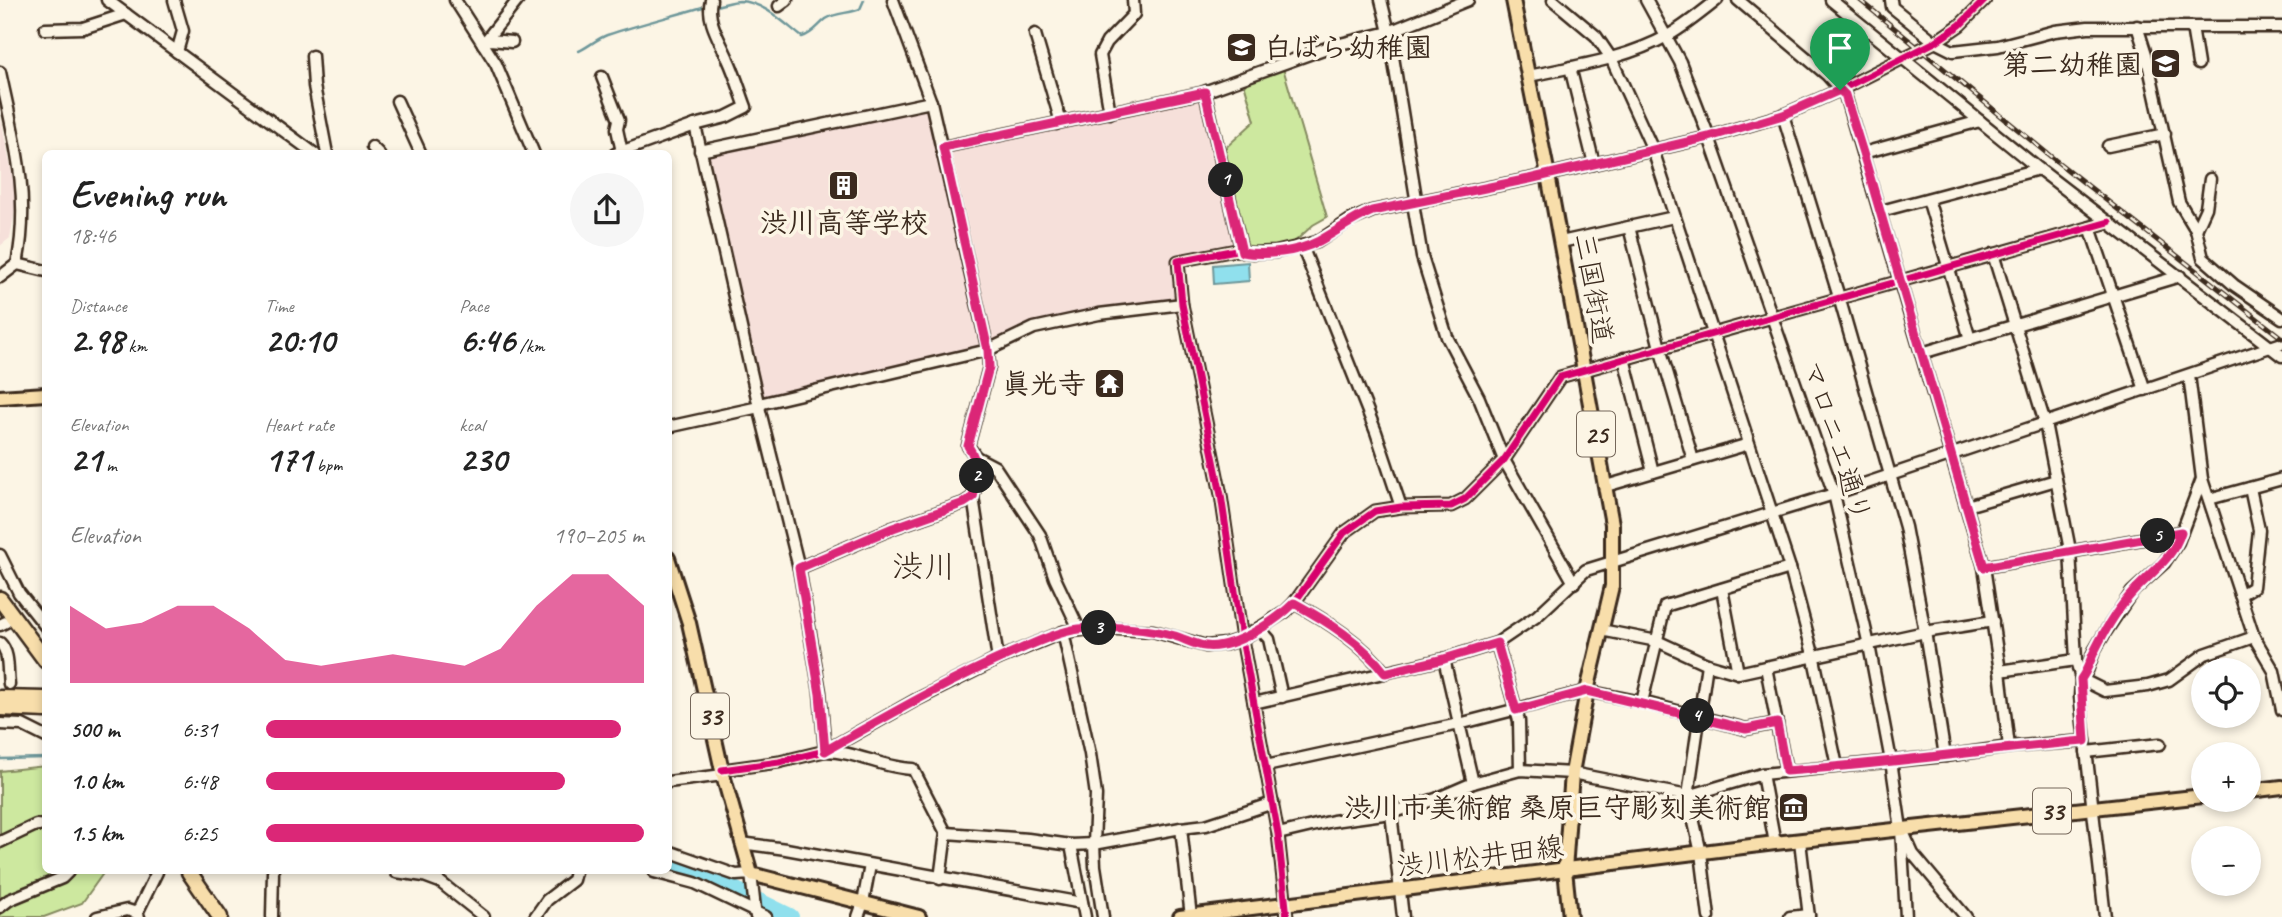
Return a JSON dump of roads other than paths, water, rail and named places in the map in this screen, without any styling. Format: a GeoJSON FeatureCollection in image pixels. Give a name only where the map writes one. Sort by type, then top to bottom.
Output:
{"type":"FeatureCollection","features":[{"type":"Feature","properties":{"kind":"highway"},"geometry":{"type":"LineString","coordinates":[[0,599],[42,657]]}},
{"type":"Feature","properties":{"kind":"highway"},"geometry":{"type":"LineString","coordinates":[[0,698],[42,699]]}},
{"type":"Feature","properties":{"kind":"highway"},"geometry":{"type":"LineString","coordinates":[[0,708],[42,710]]}},
{"type":"Feature","properties":{"kind":"highway"},"geometry":{"type":"LineString","coordinates":[[190,874],[220,917]]}},
{"type":"Feature","properties":{"kind":"main road","name":"三国街道"},"geometry":{"type":"LineString","coordinates":[[1513,0],[1561,242],[1612,524],[1612,586],[1587,691],[1572,774],[1565,870],[1570,917]]}},
{"type":"Feature","properties":{"kind":"main road"},"geometry":{"type":"LineString","coordinates":[[0,397],[42,394]]}},
{"type":"Feature","properties":{"kind":"main road","name":"33"},"geometry":{"type":"LineString","coordinates":[[672,570],[689,623],[722,773],[751,874]]}},
{"type":"Feature","properties":{"kind":"main road"},"geometry":{"type":"LineString","coordinates":[[2261,790],[2282,787]]}},
{"type":"Feature","properties":{"kind":"main road","name":"渋川松井田線"},"geometry":{"type":"LineString","coordinates":[[1187,916],[1775,843],[2191,797]]}},
{"type":"Feature","properties":{"kind":"main road"},"geometry":{"type":"LineString","coordinates":[[751,874],[919,917]]}},
{"type":"Feature","properties":{"kind":"street"},"geometry":{"type":"LineString","coordinates":[[107,0],[311,150]]}},
{"type":"Feature","properties":{"kind":"street"},"geometry":{"type":"LineString","coordinates":[[174,0],[183,31],[177,52]]}},
{"type":"Feature","properties":{"kind":"street"},"geometry":{"type":"LineString","coordinates":[[455,0],[496,64],[532,150]]}},
{"type":"Feature","properties":{"kind":"street"},"geometry":{"type":"LineString","coordinates":[[483,44],[518,0]]}},
{"type":"Feature","properties":{"kind":"street"},"geometry":{"type":"LineString","coordinates":[[893,0],[931,102],[988,350],[989,367],[968,446],[976,457],[995,467],[1040,535],[1055,578],[1079,629]]}},
{"type":"Feature","properties":{"kind":"street"},"geometry":{"type":"LineString","coordinates":[[1110,113],[1100,55],[1107,42],[1134,14],[1133,0]]}},
{"type":"Feature","properties":{"kind":"street"},"geometry":{"type":"LineString","coordinates":[[1381,0],[1389,32],[1416,198],[1413,203],[1422,257],[1447,337],[1479,398],[1504,460],[1574,583]]}},
{"type":"Feature","properties":{"kind":"street"},"geometry":{"type":"LineString","coordinates":[[943,147],[1205,92],[1332,46],[1389,32],[1468,0]]}},
{"type":"Feature","properties":{"kind":"street"},"geometry":{"type":"LineString","coordinates":[[1553,0],[1596,36],[1611,58],[1653,150],[1790,568],[1813,654],[1837,766]]}},
{"type":"Feature","properties":{"kind":"street","name":"マロニエ通り"},"geometry":{"type":"LineString","coordinates":[[1646,0],[1667,36],[1709,137],[1834,494],[1869,645],[1891,761],[1901,829],[1906,917]]}},
{"type":"Feature","properties":{"kind":"street"},"geometry":{"type":"LineString","coordinates":[[1529,76],[1611,58],[1667,36],[1717,0]]}},
{"type":"Feature","properties":{"kind":"street"},"geometry":{"type":"LineString","coordinates":[[1738,0],[1827,75],[1845,95],[1984,567],[2009,747]]}},
{"type":"Feature","properties":{"kind":"street"},"geometry":{"type":"LineString","coordinates":[[1751,10],[1760,0]]}},
{"type":"Feature","properties":{"kind":"street"},"geometry":{"type":"LineString","coordinates":[[1831,0],[2039,169],[2282,356]]}},
{"type":"Feature","properties":{"kind":"street"},"geometry":{"type":"LineString","coordinates":[[1891,0],[1892,7],[1935,42],[1952,51],[1998,46],[2055,30],[2088,27],[2282,27]]}},
{"type":"Feature","properties":{"kind":"street"},"geometry":{"type":"LineString","coordinates":[[1287,917],[1273,803],[1242,639],[1221,495],[1182,304],[1178,261],[1236,250],[1276,252],[1302,246],[1317,242],[1349,221],[1372,211],[1548,175],[1709,137],[1783,115],[1840,90],[1935,42],[1961,25],[1985,0]]}},
{"type":"Feature","properties":{"kind":"street"},"geometry":{"type":"LineString","coordinates":[[627,150],[695,125],[726,117],[746,107],[728,59],[716,37],[710,6]]}},
{"type":"Feature","properties":{"kind":"street"},"geometry":{"type":"LineString","coordinates":[[45,29],[83,28],[126,15]]}},
{"type":"Feature","properties":{"kind":"street"},"geometry":{"type":"LineString","coordinates":[[2137,26],[2146,54],[2179,202],[2196,230],[2203,258],[2234,285],[2282,318]]}},
{"type":"Feature","properties":{"kind":"street"},"geometry":{"type":"LineString","coordinates":[[2192,27],[2198,64]]}},
{"type":"Feature","properties":{"kind":"street"},"geometry":{"type":"LineString","coordinates":[[1035,34],[1060,119],[1056,124]]}},
{"type":"Feature","properties":{"kind":"street"},"geometry":{"type":"LineString","coordinates":[[483,44],[490,40],[512,42]]}},
{"type":"Feature","properties":{"kind":"street"},"geometry":{"type":"LineString","coordinates":[[312,56],[314,86],[326,150]]}},
{"type":"Feature","properties":{"kind":"street"},"geometry":{"type":"LineString","coordinates":[[1570,67],[1594,163]]}},
{"type":"Feature","properties":{"kind":"street"},"geometry":{"type":"LineString","coordinates":[[0,72],[24,195],[23,229],[17,264],[0,277]]}},
{"type":"Feature","properties":{"kind":"street"},"geometry":{"type":"LineString","coordinates":[[602,76],[619,120],[619,150]]}},
{"type":"Feature","properties":{"kind":"street"},"geometry":{"type":"LineString","coordinates":[[1205,92],[1242,252]]}},
{"type":"Feature","properties":{"kind":"street"},"geometry":{"type":"LineString","coordinates":[[397,101],[419,150]]}},
{"type":"Feature","properties":{"kind":"street"},"geometry":{"type":"LineString","coordinates":[[700,151],[931,102]]}},
{"type":"Feature","properties":{"kind":"street"},"geometry":{"type":"LineString","coordinates":[[1783,115],[1905,527],[1945,756]]}},
{"type":"Feature","properties":{"kind":"street"},"geometry":{"type":"LineString","coordinates":[[1863,153],[1980,121]]}},
{"type":"Feature","properties":{"kind":"street"},"geometry":{"type":"LineString","coordinates":[[695,125],[759,407],[799,568],[820,694],[825,751]]}},
{"type":"Feature","properties":{"kind":"street"},"geometry":{"type":"LineString","coordinates":[[2108,146],[2165,134]]}},
{"type":"Feature","properties":{"kind":"street"},"geometry":{"type":"LineString","coordinates":[[1881,211],[2039,169]]}},
{"type":"Feature","properties":{"kind":"street"},"geometry":{"type":"LineString","coordinates":[[2196,230],[2206,208],[2210,179]]}},
{"type":"Feature","properties":{"kind":"street"},"geometry":{"type":"LineString","coordinates":[[1928,199],[1970,339]]}},
{"type":"Feature","properties":{"kind":"street"},"geometry":{"type":"LineString","coordinates":[[1561,242],[1674,217]]}},
{"type":"Feature","properties":{"kind":"street"},"geometry":{"type":"LineString","coordinates":[[825,751],[914,701],[998,659],[1063,632],[1079,629],[1153,631],[1206,646],[1242,639],[1285,612],[1344,533],[1375,511],[1401,507],[1451,506],[1465,499],[1504,460],[1560,377],[2109,222]]}},
{"type":"Feature","properties":{"kind":"street"},"geometry":{"type":"LineString","coordinates":[[1629,227],[1660,348],[1693,460]]}},
{"type":"Feature","properties":{"kind":"street"},"geometry":{"type":"LineString","coordinates":[[2090,227],[2145,390]]}},
{"type":"Feature","properties":{"kind":"street"},"geometry":{"type":"LineString","coordinates":[[1302,246],[1376,432],[1401,507]]}},
{"type":"Feature","properties":{"kind":"street"},"geometry":{"type":"LineString","coordinates":[[1993,254],[2045,423],[2070,550],[2076,660],[2081,679],[2105,917]]}},
{"type":"Feature","properties":{"kind":"street"},"geometry":{"type":"LineString","coordinates":[[17,264],[42,270]]}},
{"type":"Feature","properties":{"kind":"street"},"geometry":{"type":"LineString","coordinates":[[1922,353],[2180,276]]}},
{"type":"Feature","properties":{"kind":"street"},"geometry":{"type":"LineString","coordinates":[[672,426],[988,350],[1034,328],[1099,314],[1182,304]]}},
{"type":"Feature","properties":{"kind":"street"},"geometry":{"type":"LineString","coordinates":[[1254,703],[1444,659],[1497,643],[1537,615],[1587,570],[1890,476],[2282,343]]}},
{"type":"Feature","properties":{"kind":"street"},"geometry":{"type":"LineString","coordinates":[[1624,358],[1653,472]]}},
{"type":"Feature","properties":{"kind":"street"},"geometry":{"type":"LineString","coordinates":[[2189,374],[2202,479],[2254,637],[2277,668],[2282,710]]}},
{"type":"Feature","properties":{"kind":"street"},"geometry":{"type":"LineString","coordinates":[[1606,486],[1749,444]]}},
{"type":"Feature","properties":{"kind":"street"},"geometry":{"type":"LineString","coordinates":[[976,457],[977,481],[973,497],[998,659]]}},
{"type":"Feature","properties":{"kind":"street"},"geometry":{"type":"LineString","coordinates":[[2081,679],[2094,651],[2132,592],[2164,563],[2178,542],[2202,479]]}},
{"type":"Feature","properties":{"kind":"street"},"geometry":{"type":"LineString","coordinates":[[2208,499],[2282,479]]}},
{"type":"Feature","properties":{"kind":"street"},"geometry":{"type":"LineString","coordinates":[[1967,506],[2056,480]]}},
{"type":"Feature","properties":{"kind":"street"},"geometry":{"type":"LineString","coordinates":[[2240,595],[2253,587],[2259,530],[2250,488]]}},
{"type":"Feature","properties":{"kind":"street"},"geometry":{"type":"LineString","coordinates":[[799,568],[893,528],[964,503],[973,497]]}},
{"type":"Feature","properties":{"kind":"street"},"geometry":{"type":"LineString","coordinates":[[1984,567],[2181,532]]}},
{"type":"Feature","properties":{"kind":"street"},"geometry":{"type":"LineString","coordinates":[[0,555],[19,593],[42,620]]}},
{"type":"Feature","properties":{"kind":"street"},"geometry":{"type":"LineString","coordinates":[[1642,702],[1665,606],[1790,568]]}},
{"type":"Feature","properties":{"kind":"street"},"geometry":{"type":"LineString","coordinates":[[1722,589],[1738,673]]}},
{"type":"Feature","properties":{"kind":"street"},"geometry":{"type":"LineString","coordinates":[[1294,603],[1316,615],[1371,655],[1385,673]]}},
{"type":"Feature","properties":{"kind":"street"},"geometry":{"type":"LineString","coordinates":[[1601,629],[1657,641],[1707,664],[1738,673],[1813,654],[1993,621]]}},
{"type":"Feature","properties":{"kind":"street"},"geometry":{"type":"LineString","coordinates":[[1259,628],[1269,639],[1282,697]]}},
{"type":"Feature","properties":{"kind":"street"},"geometry":{"type":"LineString","coordinates":[[1063,632],[1091,758],[1096,796],[1094,844],[1103,917]]}},
{"type":"Feature","properties":{"kind":"street"},"geometry":{"type":"LineString","coordinates":[[2081,679],[2105,691],[2148,686],[2169,680],[2205,654],[2254,637]]}},
{"type":"Feature","properties":{"kind":"street"},"geometry":{"type":"LineString","coordinates":[[0,643],[7,655],[9,684]]}},
{"type":"Feature","properties":{"kind":"street"},"geometry":{"type":"LineString","coordinates":[[1497,643],[1519,721],[1520,770]]}},
{"type":"Feature","properties":{"kind":"street"},"geometry":{"type":"LineString","coordinates":[[1444,659],[1473,783]]}},
{"type":"Feature","properties":{"kind":"street"},"geometry":{"type":"LineString","coordinates":[[2000,671],[2076,660]]}},
{"type":"Feature","properties":{"kind":"street"},"geometry":{"type":"LineString","coordinates":[[1707,664],[1688,796],[1702,853],[1709,917]]}},
{"type":"Feature","properties":{"kind":"street"},"geometry":{"type":"LineString","coordinates":[[1766,667],[1786,771]]}},
{"type":"Feature","properties":{"kind":"street"},"geometry":{"type":"LineString","coordinates":[[1266,766],[1459,724],[1587,691],[1746,729],[1777,723]]}},
{"type":"Feature","properties":{"kind":"street"},"geometry":{"type":"LineString","coordinates":[[0,724],[22,725],[42,735]]}},
{"type":"Feature","properties":{"kind":"street"},"geometry":{"type":"LineString","coordinates":[[1278,834],[1333,821],[1391,813],[1436,799],[1473,783],[1520,770],[1572,774],[1688,796],[1762,774],[1786,771],[2009,747],[2160,744]]}},
{"type":"Feature","properties":{"kind":"street"},"geometry":{"type":"LineString","coordinates":[[672,781],[825,751],[841,751],[862,760],[912,769],[946,833],[940,879]]}},
{"type":"Feature","properties":{"kind":"street"},"geometry":{"type":"LineString","coordinates":[[1762,774],[1775,843]]}},
{"type":"Feature","properties":{"kind":"street"},"geometry":{"type":"LineString","coordinates":[[946,833],[1071,845],[1094,844],[1206,825],[1273,803]]}},
{"type":"Feature","properties":{"kind":"street"},"geometry":{"type":"LineString","coordinates":[[1391,813],[1403,917]]}},
{"type":"Feature","properties":{"kind":"street"},"geometry":{"type":"LineString","coordinates":[[0,842],[36,825],[42,826]]}},
{"type":"Feature","properties":{"kind":"street"},"geometry":{"type":"LineString","coordinates":[[1181,828],[1187,916]]}},
{"type":"Feature","properties":{"kind":"street"},"geometry":{"type":"LineString","coordinates":[[1901,829],[1913,854],[1966,917]]}},
{"type":"Feature","properties":{"kind":"street"},"geometry":{"type":"LineString","coordinates":[[1790,917],[1809,916],[1800,841]]}},
{"type":"Feature","properties":{"kind":"street"},"geometry":{"type":"LineString","coordinates":[[741,843],[1082,903]]}},
{"type":"Feature","properties":{"kind":"street"},"geometry":{"type":"LineString","coordinates":[[1071,845],[1085,917]]}},
{"type":"Feature","properties":{"kind":"street"},"geometry":{"type":"LineString","coordinates":[[672,852],[736,875],[751,874],[756,912]]}},
{"type":"Feature","properties":{"kind":"street"},"geometry":{"type":"LineString","coordinates":[[858,917],[870,865]]}},
{"type":"Feature","properties":{"kind":"street"},"geometry":{"type":"LineString","coordinates":[[0,907],[9,900],[66,874]]}},
{"type":"Feature","properties":{"kind":"street"},"geometry":{"type":"LineString","coordinates":[[97,917],[127,910],[138,915],[156,874]]}},
{"type":"Feature","properties":{"kind":"street"},"geometry":{"type":"LineString","coordinates":[[272,917],[273,874]]}},
{"type":"Feature","properties":{"kind":"street"},"geometry":{"type":"LineString","coordinates":[[410,874],[440,882],[484,917]]}},
{"type":"Feature","properties":{"kind":"street"},"geometry":{"type":"LineString","coordinates":[[535,917],[547,900],[573,880],[574,874]]}},
{"type":"Feature","properties":{"kind":"street"},"geometry":{"type":"LineString","coordinates":[[661,874],[695,883],[766,917]]}},
{"type":"Feature","properties":{"kind":"water"},"geometry":{"type":"Polygon","coordinates":[[[1248,262],[1249,281],[1214,284],[1213,265],[1248,262]]]}},
{"type":"Feature","properties":{"kind":"waterway"},"geometry":{"type":"LineString","coordinates":[[712,6],[749,2],[773,14],[802,37],[830,17],[860,9],[864,0]]}},
{"type":"Feature","properties":{"kind":"waterway"},"geometry":{"type":"LineString","coordinates":[[579,51],[607,35],[706,6]]}},
{"type":"Feature","properties":{"kind":"waterway"},"geometry":{"type":"LineString","coordinates":[[0,759],[42,758]]}},
{"type":"Feature","properties":{"kind":"waterway"},"geometry":{"type":"LineString","coordinates":[[672,866],[730,888],[790,917]]}},
{"type":"Feature","properties":{"kind":"railway"},"geometry":{"type":"LineString","coordinates":[[1860,0],[2055,160],[2282,338]]}},
{"type":"Feature","properties":{"kind":"place","name":"白ばら幼稚園"},"geometry":{"type":"Point","coordinates":[1241,47]}},
{"type":"Feature","properties":{"kind":"place","name":"第二幼稚園"},"geometry":{"type":"Point","coordinates":[2165,64]}},
{"type":"Feature","properties":{"kind":"place","name":"渋川高等学校"},"geometry":{"type":"Point","coordinates":[844,185]}},
{"type":"Feature","properties":{"kind":"place","name":"眞光寺"},"geometry":{"type":"Point","coordinates":[1109,383]}},
{"type":"Feature","properties":{"kind":"place","name":"渋川市美術館 桑原巨守彫刻美術館"},"geometry":{"type":"Point","coordinates":[1794,807]}},
{"type":"Feature","properties":{"kind":"district","name":"渋川"},"geometry":{"type":"Point","coordinates":[924,566]}}]}
